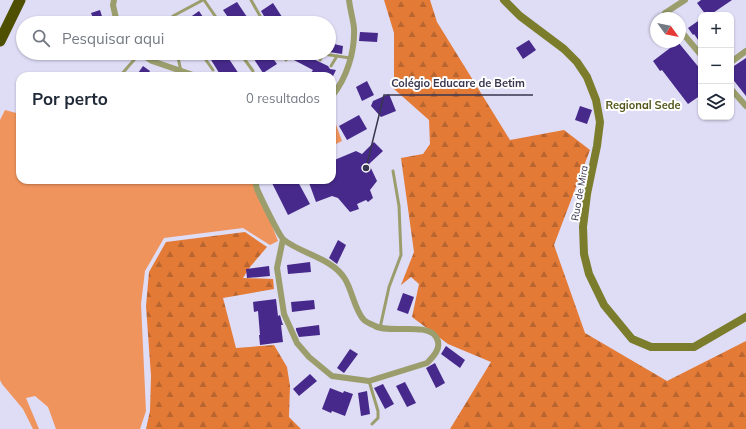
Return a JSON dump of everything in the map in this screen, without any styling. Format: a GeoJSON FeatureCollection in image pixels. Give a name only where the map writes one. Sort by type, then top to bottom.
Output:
{"type":"FeatureCollection","features":[{"type":"Feature","properties":{"kind":"highway"},"geometry":{"type":"LineString","coordinates":[[0,41],[20,0]]}},
{"type":"Feature","properties":{"kind":"street"},"geometry":{"type":"LineString","coordinates":[[114,0],[113,5],[115,16]]}},
{"type":"Feature","properties":{"kind":"street"},"geometry":{"type":"LineString","coordinates":[[336,90],[344,78],[354,40],[354,27],[349,0]]}},
{"type":"Feature","properties":{"kind":"street","name":"Rua de Mira"},"geometry":{"type":"LineString","coordinates":[[504,0],[520,16],[564,49],[577,62],[587,77],[596,100],[600,122],[597,146],[587,194],[583,227],[584,254],[589,274],[604,305],[632,339],[651,347],[694,347],[746,317]]}},
{"type":"Feature","properties":{"kind":"street"},"geometry":{"type":"LineString","coordinates":[[671,12],[685,0]]}},
{"type":"Feature","properties":{"kind":"street"},"geometry":{"type":"LineString","coordinates":[[686,37],[698,51]]}},
{"type":"Feature","properties":{"kind":"street"},"geometry":{"type":"LineString","coordinates":[[734,60],[746,51]]}},
{"type":"Feature","properties":{"kind":"street"},"geometry":{"type":"LineString","coordinates":[[152,60],[184,72]]}},
{"type":"Feature","properties":{"kind":"street"},"geometry":{"type":"LineString","coordinates":[[734,93],[746,106]]}},
{"type":"Feature","properties":{"kind":"street"},"geometry":{"type":"LineString","coordinates":[[256,184],[283,240],[336,269],[345,279],[356,306],[364,320],[380,329],[425,330],[432,333],[437,337],[438,347],[434,356],[427,363],[368,381],[332,376],[309,358],[297,343],[284,314],[277,268],[283,240]]}},
{"type":"Feature","properties":{"kind":"lane"},"geometry":{"type":"LineString","coordinates":[[173,16],[203,0],[215,16]]}},
{"type":"Feature","properties":{"kind":"lane"},"geometry":{"type":"LineString","coordinates":[[250,0],[260,16]]}},
{"type":"Feature","properties":{"kind":"lane"},"geometry":{"type":"LineString","coordinates":[[337,56],[350,58]]}},
{"type":"Feature","properties":{"kind":"lane"},"geometry":{"type":"LineString","coordinates":[[123,72],[134,60]]}},
{"type":"Feature","properties":{"kind":"lane"},"geometry":{"type":"LineString","coordinates":[[179,60],[181,71]]}},
{"type":"Feature","properties":{"kind":"lane"},"geometry":{"type":"LineString","coordinates":[[206,60],[213,70]]}},
{"type":"Feature","properties":{"kind":"lane"},"geometry":{"type":"LineString","coordinates":[[245,60],[252,71]]}},
{"type":"Feature","properties":{"kind":"lane"},"geometry":{"type":"LineString","coordinates":[[331,66],[335,60]]}},
{"type":"Feature","properties":{"kind":"lane"},"geometry":{"type":"LineString","coordinates":[[380,329],[389,287],[401,255],[398,206],[393,171]]}},
{"type":"Feature","properties":{"kind":"lane"},"geometry":{"type":"LineString","coordinates":[[368,381],[378,411],[378,418],[372,424]]}},
{"type":"Feature","properties":{"kind":"green space"},"geometry":{"type":"Polygon","coordinates":[[[384,0],[430,0],[437,22],[510,140],[564,130],[590,150],[554,245],[585,333],[667,381],[746,341],[746,429],[450,429],[491,362],[448,344],[412,317],[419,284],[411,277],[401,285],[414,252],[401,158],[423,154],[430,144],[429,120],[394,89],[394,33],[384,0]]]}},
{"type":"Feature","properties":{"kind":"green space"},"geometry":{"type":"Polygon","coordinates":[[[5,110],[16,113],[16,184],[256,184],[278,241],[270,245],[243,228],[164,238],[145,271],[141,304],[146,411],[140,429],[56,429],[48,407],[35,396],[26,398],[39,429],[33,429],[23,409],[0,380],[0,120],[5,110]]]}},
{"type":"Feature","properties":{"kind":"green space"},"geometry":{"type":"Polygon","coordinates":[[[336,124],[342,141],[336,144],[336,124]]]}},
{"type":"Feature","properties":{"kind":"green space"},"geometry":{"type":"Polygon","coordinates":[[[245,232],[267,247],[243,278],[273,279],[274,289],[223,298],[236,348],[274,345],[287,367],[290,386],[289,417],[301,429],[146,429],[150,411],[151,376],[146,306],[149,272],[166,242],[245,232]]]}},
{"type":"Feature","properties":{"kind":"building"},"geometry":{"type":"Polygon","coordinates":[[[701,0],[732,0],[714,12],[704,12],[697,3],[701,0]]]}},
{"type":"Feature","properties":{"kind":"building"},"geometry":{"type":"Polygon","coordinates":[[[237,2],[246,16],[227,16],[223,10],[237,2]]]}},
{"type":"Feature","properties":{"kind":"building"},"geometry":{"type":"Polygon","coordinates":[[[273,3],[281,16],[264,16],[261,11],[273,3]]]}},
{"type":"Feature","properties":{"kind":"building"},"geometry":{"type":"Polygon","coordinates":[[[100,10],[102,16],[92,16],[91,13],[100,10]]]}},
{"type":"Feature","properties":{"kind":"building"},"geometry":{"type":"Polygon","coordinates":[[[199,11],[202,16],[192,16],[199,11]]]}},
{"type":"Feature","properties":{"kind":"building"},"geometry":{"type":"Polygon","coordinates":[[[698,21],[698,40],[694,34],[693,35],[688,28],[698,21]]]}},
{"type":"Feature","properties":{"kind":"building"},"geometry":{"type":"Polygon","coordinates":[[[360,32],[378,33],[377,42],[359,41],[360,32]]]}},
{"type":"Feature","properties":{"kind":"building"},"geometry":{"type":"Polygon","coordinates":[[[529,40],[536,50],[523,59],[516,48],[529,40]]]}},
{"type":"Feature","properties":{"kind":"building"},"geometry":{"type":"Polygon","coordinates":[[[336,44],[343,46],[342,54],[336,53],[336,44]]]}},
{"type":"Feature","properties":{"kind":"building"},"geometry":{"type":"Polygon","coordinates":[[[670,48],[683,48],[698,66],[698,97],[688,104],[662,70],[660,71],[653,61],[670,48]]]}},
{"type":"Feature","properties":{"kind":"building"},"geometry":{"type":"Polygon","coordinates":[[[746,58],[746,96],[734,81],[734,66],[746,58]]]}},
{"type":"Feature","properties":{"kind":"building"},"geometry":{"type":"Polygon","coordinates":[[[211,60],[230,60],[238,72],[219,72],[211,60]]]}},
{"type":"Feature","properties":{"kind":"building"},"geometry":{"type":"Polygon","coordinates":[[[255,60],[274,60],[277,64],[262,72],[255,60]]]}},
{"type":"Feature","properties":{"kind":"building"},"geometry":{"type":"Polygon","coordinates":[[[294,60],[316,60],[328,66],[330,69],[336,70],[335,72],[312,72],[313,70],[294,60]]]}},
{"type":"Feature","properties":{"kind":"building"},"geometry":{"type":"Polygon","coordinates":[[[143,66],[150,71],[149,72],[139,72],[143,66]]]}},
{"type":"Feature","properties":{"kind":"building"},"geometry":{"type":"Polygon","coordinates":[[[367,81],[374,95],[362,101],[356,87],[367,81]]]}},
{"type":"Feature","properties":{"kind":"building"},"geometry":{"type":"Polygon","coordinates":[[[389,94],[396,111],[381,117],[371,106],[373,101],[389,94]]]}},
{"type":"Feature","properties":{"kind":"building"},"geometry":{"type":"Polygon","coordinates":[[[580,106],[592,110],[587,124],[575,120],[580,106]]]}},
{"type":"Feature","properties":{"kind":"building"},"geometry":{"type":"Polygon","coordinates":[[[359,115],[367,129],[347,140],[339,126],[359,115]]]}},
{"type":"Feature","properties":{"kind":"building"},"geometry":{"type":"Polygon","coordinates":[[[374,142],[383,151],[369,164],[377,181],[370,190],[373,198],[368,202],[366,200],[357,204],[359,209],[350,212],[338,198],[332,196],[316,202],[309,184],[336,184],[336,159],[356,151],[362,154],[374,142]]]}},
{"type":"Feature","properties":{"kind":"building"},"geometry":{"type":"Polygon","coordinates":[[[272,184],[299,184],[310,204],[288,215],[272,184]]]}},
{"type":"Feature","properties":{"kind":"building"},"geometry":{"type":"Polygon","coordinates":[[[338,240],[346,245],[337,264],[329,258],[338,240]]]}},
{"type":"Feature","properties":{"kind":"building"},"geometry":{"type":"Polygon","coordinates":[[[310,262],[311,272],[288,274],[287,265],[310,262]]]}},
{"type":"Feature","properties":{"kind":"building"},"geometry":{"type":"Polygon","coordinates":[[[269,266],[270,276],[247,278],[246,269],[269,266]]]}},
{"type":"Feature","properties":{"kind":"building"},"geometry":{"type":"Polygon","coordinates":[[[403,293],[414,297],[408,314],[397,310],[403,293]]]}},
{"type":"Feature","properties":{"kind":"building"},"geometry":{"type":"Polygon","coordinates":[[[276,299],[278,316],[280,315],[283,325],[281,325],[283,342],[260,345],[258,311],[254,312],[253,302],[276,299]]]}},
{"type":"Feature","properties":{"kind":"building"},"geometry":{"type":"Polygon","coordinates":[[[314,300],[315,309],[292,312],[291,302],[314,300]]]}},
{"type":"Feature","properties":{"kind":"building"},"geometry":{"type":"Polygon","coordinates":[[[319,325],[320,335],[299,337],[296,330],[296,328],[319,325]]]}},
{"type":"Feature","properties":{"kind":"building"},"geometry":{"type":"Polygon","coordinates":[[[446,346],[465,360],[460,368],[441,354],[446,346]]]}},
{"type":"Feature","properties":{"kind":"building"},"geometry":{"type":"Polygon","coordinates":[[[350,349],[358,354],[344,373],[337,368],[350,349]]]}},
{"type":"Feature","properties":{"kind":"building"},"geometry":{"type":"Polygon","coordinates":[[[435,363],[445,383],[436,388],[426,368],[435,363]]]}},
{"type":"Feature","properties":{"kind":"building"},"geometry":{"type":"Polygon","coordinates":[[[310,374],[317,381],[299,396],[293,389],[310,374]]]}},
{"type":"Feature","properties":{"kind":"building"},"geometry":{"type":"Polygon","coordinates":[[[405,382],[416,403],[407,407],[396,386],[405,382]]]}},
{"type":"Feature","properties":{"kind":"building"},"geometry":{"type":"Polygon","coordinates":[[[383,384],[394,404],[385,409],[374,388],[383,384]]]}},
{"type":"Feature","properties":{"kind":"building"},"geometry":{"type":"Polygon","coordinates":[[[330,388],[343,393],[344,391],[353,394],[345,416],[332,411],[331,413],[322,409],[330,388]]]}},
{"type":"Feature","properties":{"kind":"building"},"geometry":{"type":"Polygon","coordinates":[[[367,391],[370,414],[361,416],[358,393],[367,391]]]}},
{"type":"Feature","properties":{"kind":"place","name":"Colégio Educare de Betim"},"geometry":{"type":"Point","coordinates":[366,168]}},
{"type":"Feature","properties":{"kind":"district","name":"Regional Sede"},"geometry":{"type":"Point","coordinates":[643,105]}}]}
